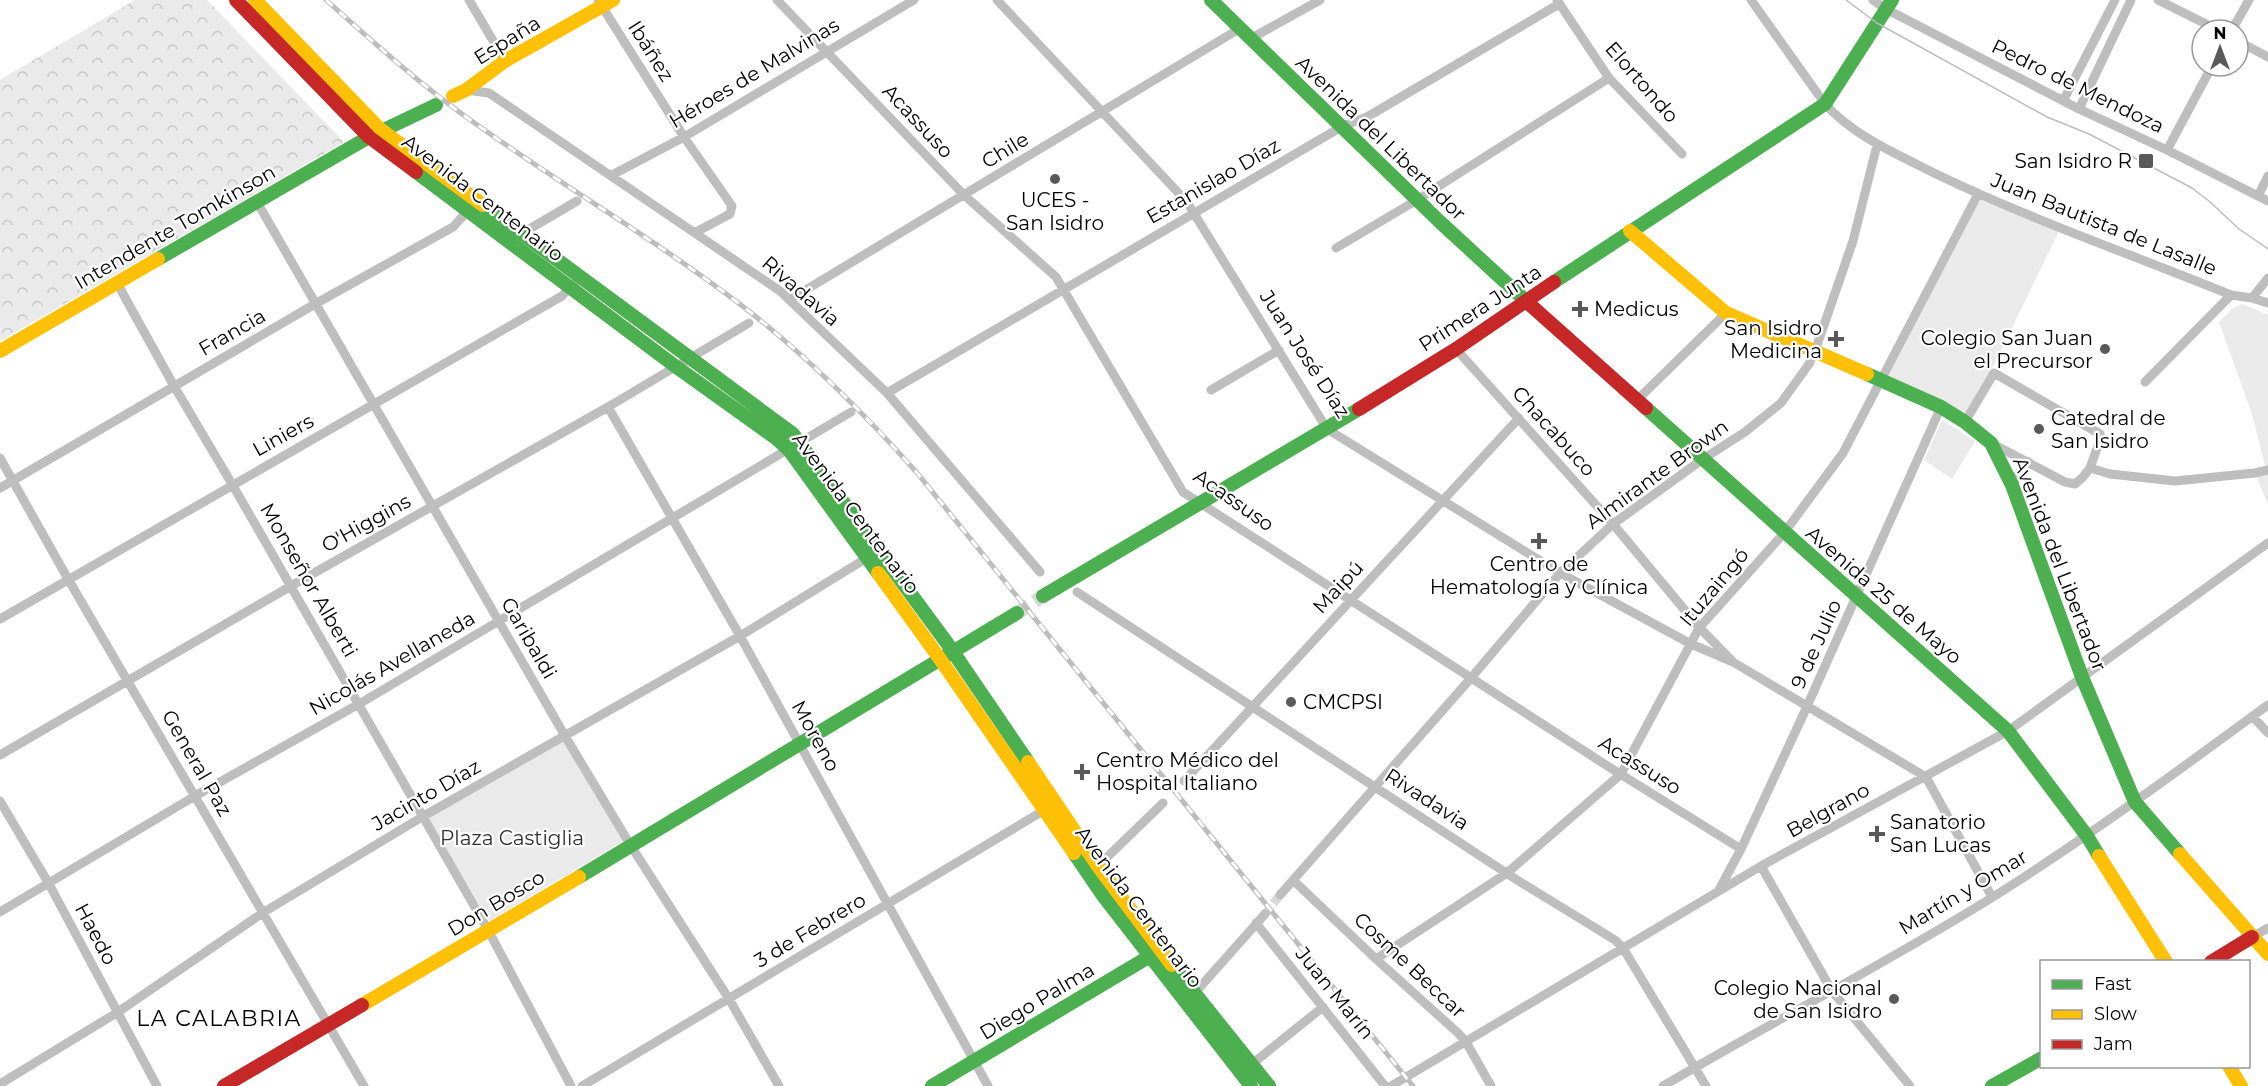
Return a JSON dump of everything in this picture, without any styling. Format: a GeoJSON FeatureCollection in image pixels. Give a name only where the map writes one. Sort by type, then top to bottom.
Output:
{"type":"FeatureCollection","features":[{"type":"Feature","properties":{"kind":"main road","name":"Avenida Centenario"},"geometry":{"type":"LineString","coordinates":[[236,0],[375,134],[575,281],[688,358],[793,434],[795,446],[873,554],[940,658],[1050,808],[1098,866],[1156,953]]}},
{"type":"Feature","properties":{"kind":"main road","name":"Avenida Centenario"},"geometry":{"type":"LineString","coordinates":[[255,0],[375,134]]}},
{"type":"Feature","properties":{"kind":"main road"},"geometry":{"type":"LineString","coordinates":[[269,0],[274,20]]}},
{"type":"Feature","properties":{"kind":"main road","name":"Avenida del Libertador"},"geometry":{"type":"LineString","coordinates":[[1211,0],[1417,200],[1527,302]]}},
{"type":"Feature","properties":{"kind":"main road","name":"España"},"geometry":{"type":"LineString","coordinates":[[460,93],[505,61],[604,2]]}},
{"type":"Feature","properties":{"kind":"main road","name":"Primera Junta"},"geometry":{"type":"LineString","coordinates":[[1043,596],[1327,429],[1456,349],[1630,231],[1826,104],[1889,4]]}},
{"type":"Feature","properties":{"kind":"main road"},"geometry":{"type":"LineString","coordinates":[[375,134],[436,105]]}},
{"type":"Feature","properties":{"kind":"main road","name":"Intendente Tomkinson"},"geometry":{"type":"LineString","coordinates":[[0,351],[375,134]]}},
{"type":"Feature","properties":{"kind":"main road","name":"Avenida Centenario"},"geometry":{"type":"LineString","coordinates":[[472,206],[521,234],[675,366],[777,439],[795,446]]}},
{"type":"Feature","properties":{"kind":"main road","name":"Avenida del Libertador"},"geometry":{"type":"LineString","coordinates":[[1630,231],[1726,313],[1941,407],[1965,422],[1991,443],[2012,485],[2082,677],[2135,802],[2268,954]]}},
{"type":"Feature","properties":{"kind":"main road","name":"Avenida 25 de Mayo"},"geometry":{"type":"LineString","coordinates":[[1527,302],[2008,731],[2087,836],[2165,960]]}},
{"type":"Feature","properties":{"kind":"main road","name":"Avenida Centenario"},"geometry":{"type":"LineString","coordinates":[[873,554],[953,651],[1104,897],[1156,953],[1191,997],[1269,1086]]}},
{"type":"Feature","properties":{"kind":"main road"},"geometry":{"type":"LineString","coordinates":[[940,658],[1017,613]]}},
{"type":"Feature","properties":{"kind":"main road","name":"Don Bosco"},"geometry":{"type":"LineString","coordinates":[[224,1086],[631,846],[940,658]]}},
{"type":"Feature","properties":{"kind":"main road"},"geometry":{"type":"LineString","coordinates":[[2214,960],[2252,937]]}},
{"type":"Feature","properties":{"kind":"main road","name":"Diego Palma"},"geometry":{"type":"LineString","coordinates":[[932,1086],[1156,953]]}},
{"type":"Feature","properties":{"kind":"main road","name":"Avenida Centenario"},"geometry":{"type":"LineString","coordinates":[[1191,997],[1251,1086]]}},
{"type":"Feature","properties":{"kind":"main road"},"geometry":{"type":"LineString","coordinates":[[1992,1086],[2040,1059]]}},
{"type":"Feature","properties":{"kind":"main road"},"geometry":{"type":"LineString","coordinates":[[2230,1068],[2241,1086]]}},
{"type":"Feature","properties":{"kind":"street"},"geometry":{"type":"LineString","coordinates":[[469,0],[505,61]]}},
{"type":"Feature","properties":{"kind":"street","name":"Acassuso"},"geometry":{"type":"LineString","coordinates":[[777,0],[964,195],[1056,277],[1183,492],[1741,849]]}},
{"type":"Feature","properties":{"kind":"street","name":"Héroes de Malvinas"},"geometry":{"type":"LineString","coordinates":[[612,175],[684,137],[914,0]]}},
{"type":"Feature","properties":{"kind":"street","name":"Juan José Díaz"},"geometry":{"type":"LineString","coordinates":[[997,0],[1187,202],[1327,429],[1560,573],[1691,644],[1732,662]]}},
{"type":"Feature","properties":{"kind":"street","name":"Chile"},"geometry":{"type":"LineString","coordinates":[[789,300],[1103,113],[1245,34],[1320,0]]}},
{"type":"Feature","properties":{"kind":"street","name":"Juan Bautista de Lasalle"},"geometry":{"type":"LineString","coordinates":[[1751,0],[1837,117],[1877,145],[1978,194],[2231,295],[2268,303]]}},
{"type":"Feature","properties":{"kind":"street","name":"Pedro de Mendoza"},"geometry":{"type":"LineString","coordinates":[[1873,0],[1889,4],[2063,101],[2268,201]]}},
{"type":"Feature","properties":{"kind":"street"},"geometry":{"type":"LineString","coordinates":[[2063,101],[2115,0]]}},
{"type":"Feature","properties":{"kind":"street"},"geometry":{"type":"LineString","coordinates":[[2079,109],[2131,0]]}},
{"type":"Feature","properties":{"kind":"street"},"geometry":{"type":"LineString","coordinates":[[2158,0],[2194,18]]}},
{"type":"Feature","properties":{"kind":"street"},"geometry":{"type":"LineString","coordinates":[[2239,18],[2249,0]]}},
{"type":"Feature","properties":{"kind":"street","name":"Ibáñez"},"geometry":{"type":"LineString","coordinates":[[604,2],[684,137],[732,206],[732,211],[696,232]]}},
{"type":"Feature","properties":{"kind":"street","name":"Elortondo"},"geometry":{"type":"LineString","coordinates":[[1558,2],[1609,78],[1682,154]]}},
{"type":"Feature","properties":{"kind":"street","name":"Estanislao Díaz"},"geometry":{"type":"LineString","coordinates":[[887,393],[1343,126],[1367,117],[1558,2]]}},
{"type":"Feature","properties":{"kind":"street"},"geometry":{"type":"LineString","coordinates":[[2250,47],[2268,57]]}},
{"type":"Feature","properties":{"kind":"street"},"geometry":{"type":"LineString","coordinates":[[489,74],[486,82],[489,93]]}},
{"type":"Feature","properties":{"kind":"street"},"geometry":{"type":"LineString","coordinates":[[1336,248],[1417,200],[1609,78]]}},
{"type":"Feature","properties":{"kind":"street"},"geometry":{"type":"LineString","coordinates":[[2167,150],[2206,78]]}},
{"type":"Feature","properties":{"kind":"street","name":"Rivadavia"},"geometry":{"type":"LineString","coordinates":[[460,93],[489,93],[780,291],[887,393],[1040,572]]}},
{"type":"Feature","properties":{"kind":"street","name":"Almirante Brown"},"geometry":{"type":"LineString","coordinates":[[1280,896],[1560,573],[1613,524],[1703,459],[1745,432],[1781,403],[1809,364],[1815,351],[1853,242],[1877,145]]}},
{"type":"Feature","properties":{"kind":"street"},"geometry":{"type":"LineString","coordinates":[[2258,196],[2268,176]]}},
{"type":"Feature","properties":{"kind":"street","name":"Ituzaingó"},"geometry":{"type":"LineString","coordinates":[[1376,959],[1507,873],[1621,774],[1699,628],[1784,533],[1844,453],[1978,194]]}},
{"type":"Feature","properties":{"kind":"street"},"geometry":{"type":"LineString","coordinates":[[521,234],[577,201]]}},
{"type":"Feature","properties":{"kind":"street","name":"Garibaldi"},"geometry":{"type":"LineString","coordinates":[[256,202],[565,736],[631,846],[729,999],[779,1086]]}},
{"type":"Feature","properties":{"kind":"street","name":"Francia"},"geometry":{"type":"LineString","coordinates":[[0,488],[315,304],[453,227],[472,206]]}},
{"type":"Feature","properties":{"kind":"street"},"geometry":{"type":"LineString","coordinates":[[2252,298],[2268,278]]}},
{"type":"Feature","properties":{"kind":"street","name":"Liniers"},"geometry":{"type":"LineString","coordinates":[[0,619],[562,296],[575,281]]}},
{"type":"Feature","properties":{"kind":"street","name":"Monseñor Alberti"},"geometry":{"type":"LineString","coordinates":[[117,283],[174,387],[488,930],[571,1086]]}},
{"type":"Feature","properties":{"kind":"street"},"geometry":{"type":"LineString","coordinates":[[2145,382],[2231,295]]}},
{"type":"Feature","properties":{"kind":"street"},"geometry":{"type":"LineString","coordinates":[[1637,400],[1726,313]]}},
{"type":"Feature","properties":{"kind":"street"},"geometry":{"type":"LineString","coordinates":[[688,358],[749,323]]}},
{"type":"Feature","properties":{"kind":"street","name":"Chacabuco"},"geometry":{"type":"LineString","coordinates":[[1456,349],[1613,524],[1699,628],[1732,662],[1926,777]]}},
{"type":"Feature","properties":{"kind":"street"},"geometry":{"type":"LineString","coordinates":[[1211,390],[1279,351]]}},
{"type":"Feature","properties":{"kind":"street","name":"O'Higgins"},"geometry":{"type":"LineString","coordinates":[[0,755],[291,586],[608,407],[688,358]]}},
{"type":"Feature","properties":{"kind":"street"},"geometry":{"type":"LineString","coordinates":[[1965,422],[1994,373],[2102,437],[2090,468],[2075,484],[2065,482],[1991,443]]}},
{"type":"Feature","properties":{"kind":"street","name":"Moreno"},"geometry":{"type":"LineString","coordinates":[[608,407],[800,743],[988,1086]]}},
{"type":"Feature","properties":{"kind":"street","name":"9 de Julio"},"geometry":{"type":"LineString","coordinates":[[1718,892],[1741,849],[1808,706],[1941,407]]}},
{"type":"Feature","properties":{"kind":"street"},"geometry":{"type":"LineString","coordinates":[[795,446],[851,412]]}},
{"type":"Feature","properties":{"kind":"street","name":"Maipú"},"geometry":{"type":"LineString","coordinates":[[1184,781],[1519,418]]}},
{"type":"Feature","properties":{"kind":"street","name":"Nicolás Avellaneda"},"geometry":{"type":"LineString","coordinates":[[0,912],[195,796],[359,704],[795,446]]}},
{"type":"Feature","properties":{"kind":"street","name":"General Paz"},"geometry":{"type":"LineString","coordinates":[[0,458],[68,579],[364,1086]]}},
{"type":"Feature","properties":{"kind":"street"},"geometry":{"type":"LineString","coordinates":[[2012,485],[2027,461]]}},
{"type":"Feature","properties":{"kind":"street"},"geometry":{"type":"LineString","coordinates":[[2090,468],[2110,474],[2175,481],[2268,470]]}},
{"type":"Feature","properties":{"kind":"street","name":"Belgrano"},"geometry":{"type":"LineString","coordinates":[[1391,1086],[1761,866],[2008,731],[2268,543]]}},
{"type":"Feature","properties":{"kind":"street","name":"Jacinto Díaz"},"geometry":{"type":"LineString","coordinates":[[0,1084],[118,1012],[264,912],[422,817],[740,636],[873,554]]}},
{"type":"Feature","properties":{"kind":"street","name":"Rivadavia"},"geometry":{"type":"LineString","coordinates":[[1077,592],[1251,708],[1615,940],[1623,948],[1706,1086]]}},
{"type":"Feature","properties":{"kind":"street","name":"Martín y Omar"},"geometry":{"type":"LineString","coordinates":[[1663,1086],[1832,992],[1992,897],[2087,836],[2268,705]]}},
{"type":"Feature","properties":{"kind":"street"},"geometry":{"type":"LineString","coordinates":[[2253,717],[2268,733]]}},
{"type":"Feature","properties":{"kind":"street"},"geometry":{"type":"LineString","coordinates":[[1926,777],[1992,897]]}},
{"type":"Feature","properties":{"kind":"street","name":"Haedo"},"geometry":{"type":"LineString","coordinates":[[0,801],[49,884],[158,1086]]}},
{"type":"Feature","properties":{"kind":"street"},"geometry":{"type":"LineString","coordinates":[[1098,866],[1163,803]]}},
{"type":"Feature","properties":{"kind":"street","name":"3 de Febrero"},"geometry":{"type":"LineString","coordinates":[[582,1086],[1050,808]]}},
{"type":"Feature","properties":{"kind":"street"},"geometry":{"type":"LineString","coordinates":[[1761,866],[1832,992],[1910,1086]]}},
{"type":"Feature","properties":{"kind":"street","name":"Cosme Beccar"},"geometry":{"type":"LineString","coordinates":[[1293,880],[1466,1042],[1491,1086]]}},
{"type":"Feature","properties":{"kind":"street"},"geometry":{"type":"LineString","coordinates":[[1191,997],[1264,914]]}},
{"type":"Feature","properties":{"kind":"street","name":"Juan Marín"},"geometry":{"type":"LineString","coordinates":[[1256,923],[1385,1086]]}},
{"type":"Feature","properties":{"kind":"street"},"geometry":{"type":"LineString","coordinates":[[2252,937],[2268,928]]}},
{"type":"Feature","properties":{"kind":"street"},"geometry":{"type":"LineString","coordinates":[[1252,1064],[1323,1007]]}},
{"type":"Feature","properties":{"kind":"green space"},"geometry":{"type":"Polygon","coordinates":[[[135,0],[207,0],[344,142],[0,341],[0,80],[135,0]]]}},
{"type":"Feature","properties":{"kind":"green space"},"geometry":{"type":"Polygon","coordinates":[[[1980,199],[2059,231],[1992,369],[1964,415],[1888,377],[1980,199]]]}},
{"type":"Feature","properties":{"kind":"green space"},"geometry":{"type":"Polygon","coordinates":[[[2242,304],[2268,315],[2268,505],[2255,473],[2266,470],[2252,414],[2219,322],[2233,308],[2242,304]]]}},
{"type":"Feature","properties":{"kind":"green space"},"geometry":{"type":"Polygon","coordinates":[[[1942,420],[1975,441],[1952,479],[1924,460],[1942,420]]]}},
{"type":"Feature","properties":{"kind":"green space","name":"Plaza Castiglia"},"geometry":{"type":"Polygon","coordinates":[[[563,739],[623,841],[489,921],[428,818],[563,739]]]}},
{"type":"Feature","properties":{"kind":"tunnel"},"geometry":{"type":"LineString","coordinates":[[1017,613],[1043,596]]}},
{"type":"Feature","properties":{"kind":"tunnel"},"geometry":{"type":"LineString","coordinates":[[1265,914],[1280,895]]}},
{"type":"Feature","properties":{"kind":"tram line"},"geometry":{"type":"LineString","coordinates":[[1846,0],[1877,23],[2047,117],[2089,134],[2192,188],[2239,229],[2268,249]]}},
{"type":"Feature","properties":{"kind":"railway"},"geometry":{"type":"LineString","coordinates":[[326,0],[456,110],[676,258],[741,305],[811,364],[855,407],[918,474],[1413,1086]]}},
{"type":"Feature","properties":{"kind":"traffic: fast"},"geometry":{"type":"LineString","coordinates":[[1211,0],[1440,222],[1527,302]]}},
{"type":"Feature","properties":{"kind":"traffic: fast"},"geometry":{"type":"LineString","coordinates":[[1554,282],[1825,104],[1892,0]]}},
{"type":"Feature","properties":{"kind":"traffic: fast"},"geometry":{"type":"LineString","coordinates":[[158,259],[369,137],[436,105]]}},
{"type":"Feature","properties":{"kind":"traffic: fast"},"geometry":{"type":"LineString","coordinates":[[416,172],[675,366],[777,439],[789,450],[878,573]]}},
{"type":"Feature","properties":{"kind":"traffic: fast"},"geometry":{"type":"LineString","coordinates":[[483,205],[793,434],[947,643],[1028,762]]}},
{"type":"Feature","properties":{"kind":"traffic: fast"},"geometry":{"type":"LineString","coordinates":[[1867,374],[1941,407],[1965,422],[1991,443],[2012,485],[2082,677],[2135,802],[2180,854]]}},
{"type":"Feature","properties":{"kind":"traffic: fast"},"geometry":{"type":"LineString","coordinates":[[1646,408],[2008,731],[2087,836],[2099,856]]}},
{"type":"Feature","properties":{"kind":"traffic: fast"},"geometry":{"type":"LineString","coordinates":[[1043,596],[1359,409]]}},
{"type":"Feature","properties":{"kind":"traffic: fast"},"geometry":{"type":"LineString","coordinates":[[579,877],[1017,613]]}},
{"type":"Feature","properties":{"kind":"traffic: fast"},"geometry":{"type":"LineString","coordinates":[[1074,853],[1104,897],[1251,1086]]}},
{"type":"Feature","properties":{"kind":"traffic: fast"},"geometry":{"type":"LineString","coordinates":[[932,1086],[1157,952]]}},
{"type":"Feature","properties":{"kind":"traffic: fast"},"geometry":{"type":"LineString","coordinates":[[1172,965],[1269,1086]]}},
{"type":"Feature","properties":{"kind":"traffic: fast"},"geometry":{"type":"LineString","coordinates":[[1992,1086],[2040,1059]]}},
{"type":"Feature","properties":{"kind":"traffic: slow"},"geometry":{"type":"LineString","coordinates":[[255,0],[381,130],[483,205]]}},
{"type":"Feature","properties":{"kind":"traffic: slow"},"geometry":{"type":"LineString","coordinates":[[453,96],[466,90],[505,61],[613,0]]}},
{"type":"Feature","properties":{"kind":"traffic: slow"},"geometry":{"type":"LineString","coordinates":[[1630,231],[1726,313],[1867,374]]}},
{"type":"Feature","properties":{"kind":"traffic: slow"},"geometry":{"type":"LineString","coordinates":[[0,351],[158,259]]}},
{"type":"Feature","properties":{"kind":"traffic: slow"},"geometry":{"type":"LineString","coordinates":[[878,573],[1074,853]]}},
{"type":"Feature","properties":{"kind":"traffic: slow"},"geometry":{"type":"LineString","coordinates":[[1028,762],[1098,866],[1172,965]]}},
{"type":"Feature","properties":{"kind":"traffic: slow"},"geometry":{"type":"LineString","coordinates":[[2180,854],[2268,954]]}},
{"type":"Feature","properties":{"kind":"traffic: slow"},"geometry":{"type":"LineString","coordinates":[[2099,856],[2165,960]]}},
{"type":"Feature","properties":{"kind":"traffic: slow"},"geometry":{"type":"LineString","coordinates":[[362,1005],[579,877]]}},
{"type":"Feature","properties":{"kind":"traffic: slow"},"geometry":{"type":"LineString","coordinates":[[2230,1068],[2241,1086]]}},
{"type":"Feature","properties":{"kind":"traffic: jam"},"geometry":{"type":"LineString","coordinates":[[236,0],[369,137],[416,172]]}},
{"type":"Feature","properties":{"kind":"traffic: jam"},"geometry":{"type":"LineString","coordinates":[[1359,409],[1456,349],[1554,282]]}},
{"type":"Feature","properties":{"kind":"traffic: jam"},"geometry":{"type":"LineString","coordinates":[[1527,302],[1646,408]]}},
{"type":"Feature","properties":{"kind":"traffic: jam"},"geometry":{"type":"LineString","coordinates":[[2214,960],[2252,937]]}},
{"type":"Feature","properties":{"kind":"traffic: jam"},"geometry":{"type":"LineString","coordinates":[[224,1086],[362,1005]]}},
{"type":"Feature","properties":{"kind":"place","name":"San Isidro R"},"geometry":{"type":"Point","coordinates":[2146,161]}},
{"type":"Feature","properties":{"kind":"place","name":"UCES - San Isidro"},"geometry":{"type":"Point","coordinates":[1055,179]}},
{"type":"Feature","properties":{"kind":"place","name":"Medicus"},"geometry":{"type":"Point","coordinates":[1580,309]}},
{"type":"Feature","properties":{"kind":"place","name":"San Isidro Medicina"},"geometry":{"type":"Point","coordinates":[1836,339]}},
{"type":"Feature","properties":{"kind":"place","name":"Colegio San Juan el Precursor"},"geometry":{"type":"Point","coordinates":[2105,349]}},
{"type":"Feature","properties":{"kind":"place","name":"Catedral de San Isidro"},"geometry":{"type":"Point","coordinates":[2039,429]}},
{"type":"Feature","properties":{"kind":"place","name":"Centro de Hematología y Clínica"},"geometry":{"type":"Point","coordinates":[1539,541]}},
{"type":"Feature","properties":{"kind":"place","name":"CMCPSI"},"geometry":{"type":"Point","coordinates":[1291,702]}},
{"type":"Feature","properties":{"kind":"place","name":"Centro Médico del Hospital Italiano"},"geometry":{"type":"Point","coordinates":[1082,772]}},
{"type":"Feature","properties":{"kind":"place","name":"Sanatorio San Lucas"},"geometry":{"type":"Point","coordinates":[1877,834]}},
{"type":"Feature","properties":{"kind":"place","name":"Colegio Nacional de San Isidro"},"geometry":{"type":"Point","coordinates":[1894,999]}},
{"type":"Feature","properties":{"kind":"district","name":"LA CALABRIA"},"geometry":{"type":"Point","coordinates":[219,1018]}}]}
